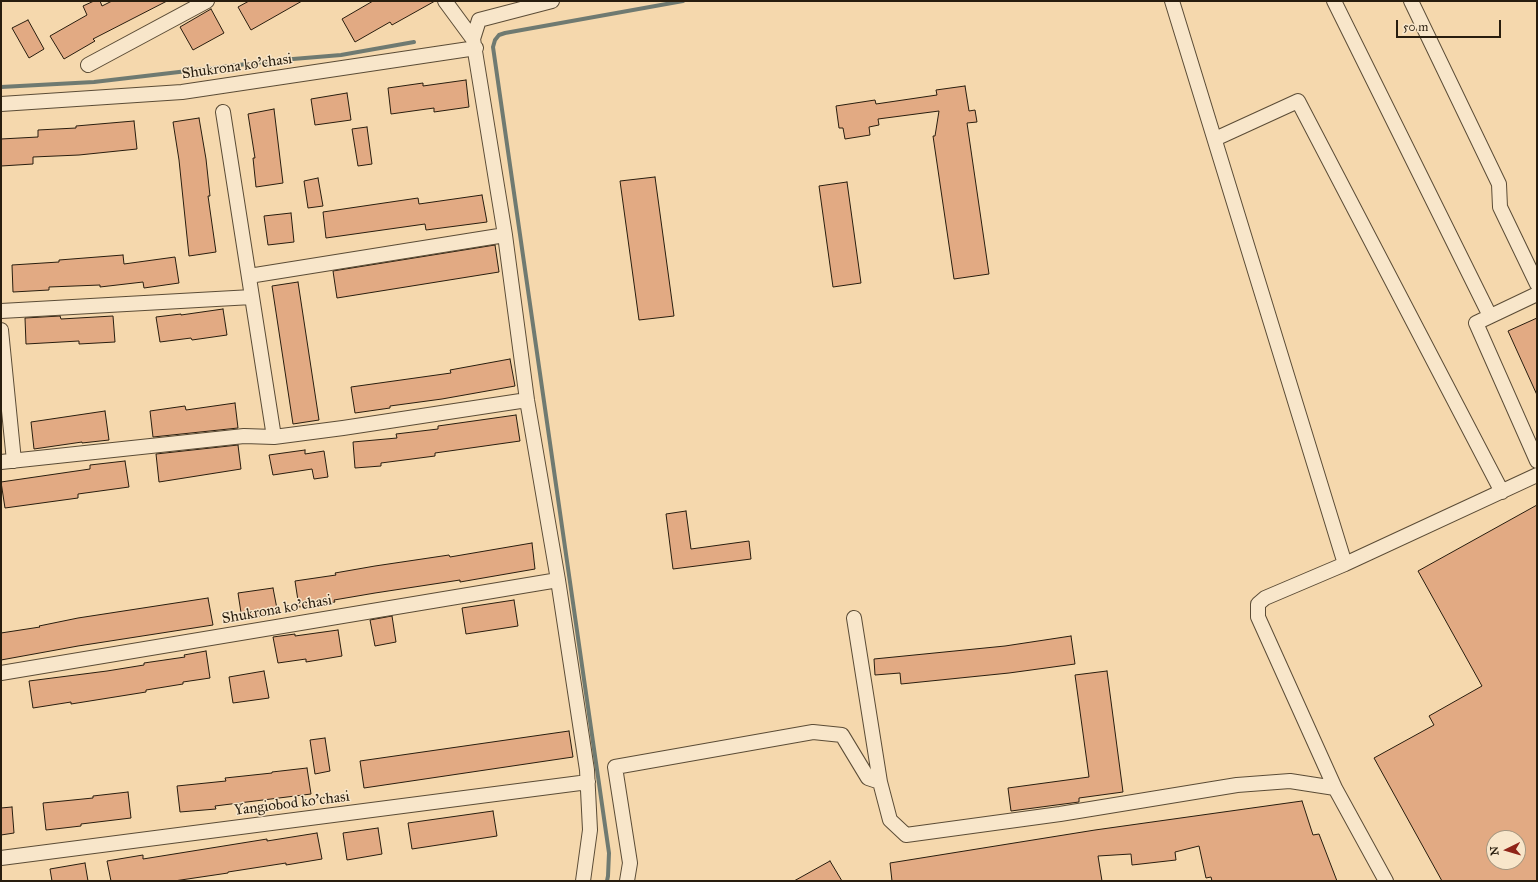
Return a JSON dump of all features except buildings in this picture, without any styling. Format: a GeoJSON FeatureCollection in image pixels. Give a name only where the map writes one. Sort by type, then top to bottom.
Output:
{"type":"FeatureCollection","features":[{"type":"Feature","properties":{"kind":"street"},"geometry":{"type":"LineString","coordinates":[[88,65],[207,1]]}},
{"type":"Feature","properties":{"kind":"street"},"geometry":{"type":"LineString","coordinates":[[445,1],[474,44]]}},
{"type":"Feature","properties":{"kind":"street"},"geometry":{"type":"LineString","coordinates":[[552,1],[480,20],[474,44],[505,236],[527,400],[558,580],[588,782],[590,830],[582,881]]}},
{"type":"Feature","properties":{"kind":"street"},"geometry":{"type":"LineString","coordinates":[[1172,1],[1345,564]]}},
{"type":"Feature","properties":{"kind":"street"},"geometry":{"type":"LineString","coordinates":[[1334,1],[1490,316]]}},
{"type":"Feature","properties":{"kind":"street"},"geometry":{"type":"LineString","coordinates":[[1411,1],[1499,184],[1500,207],[1537,284]]}},
{"type":"Feature","properties":{"kind":"street","name":"Shukrona ko'chasi"},"geometry":{"type":"LineString","coordinates":[[1,104],[182,92],[474,44]]}},
{"type":"Feature","properties":{"kind":"street"},"geometry":{"type":"LineString","coordinates":[[1215,139],[1298,101],[1502,492]]}},
{"type":"Feature","properties":{"kind":"street"},"geometry":{"type":"LineString","coordinates":[[223,112],[274,437]]}},
{"type":"Feature","properties":{"kind":"street"},"geometry":{"type":"LineString","coordinates":[[249,276],[505,236]]}},
{"type":"Feature","properties":{"kind":"street"},"geometry":{"type":"LineString","coordinates":[[1537,294],[1476,322],[1537,461]]}},
{"type":"Feature","properties":{"kind":"street"},"geometry":{"type":"LineString","coordinates":[[1,311],[252,297]]}},
{"type":"Feature","properties":{"kind":"street"},"geometry":{"type":"LineString","coordinates":[[1,330],[7,461],[244,436],[274,437],[527,400]]}},
{"type":"Feature","properties":{"kind":"street"},"geometry":{"type":"LineString","coordinates":[[1386,881],[1334,788],[1258,617],[1258,604],[1266,598],[1345,564],[1537,475]]}},
{"type":"Feature","properties":{"kind":"street","name":"Shukrona ko'chasi"},"geometry":{"type":"LineString","coordinates":[[1,673],[558,580]]}},
{"type":"Feature","properties":{"kind":"street"},"geometry":{"type":"LineString","coordinates":[[854,618],[880,782],[890,820],[906,835],[1060,814],[1237,785],[1290,781],[1334,788]]}},
{"type":"Feature","properties":{"kind":"street"},"geometry":{"type":"LineString","coordinates":[[627,881],[630,862],[615,767],[813,732],[842,735],[868,778],[880,782]]}},
{"type":"Feature","properties":{"kind":"street","name":"Yangiobod ko'chasi"},"geometry":{"type":"LineString","coordinates":[[1,858],[588,782]]}},
{"type":"Feature","properties":{"kind":"waterway"},"geometry":{"type":"LineString","coordinates":[[607,881],[609,853],[493,47],[495,40],[499,35],[505,33],[683,1]]}},
{"type":"Feature","properties":{"kind":"waterway"},"geometry":{"type":"LineString","coordinates":[[1,87],[94,82],[281,60],[341,55],[414,42]]}}]}
